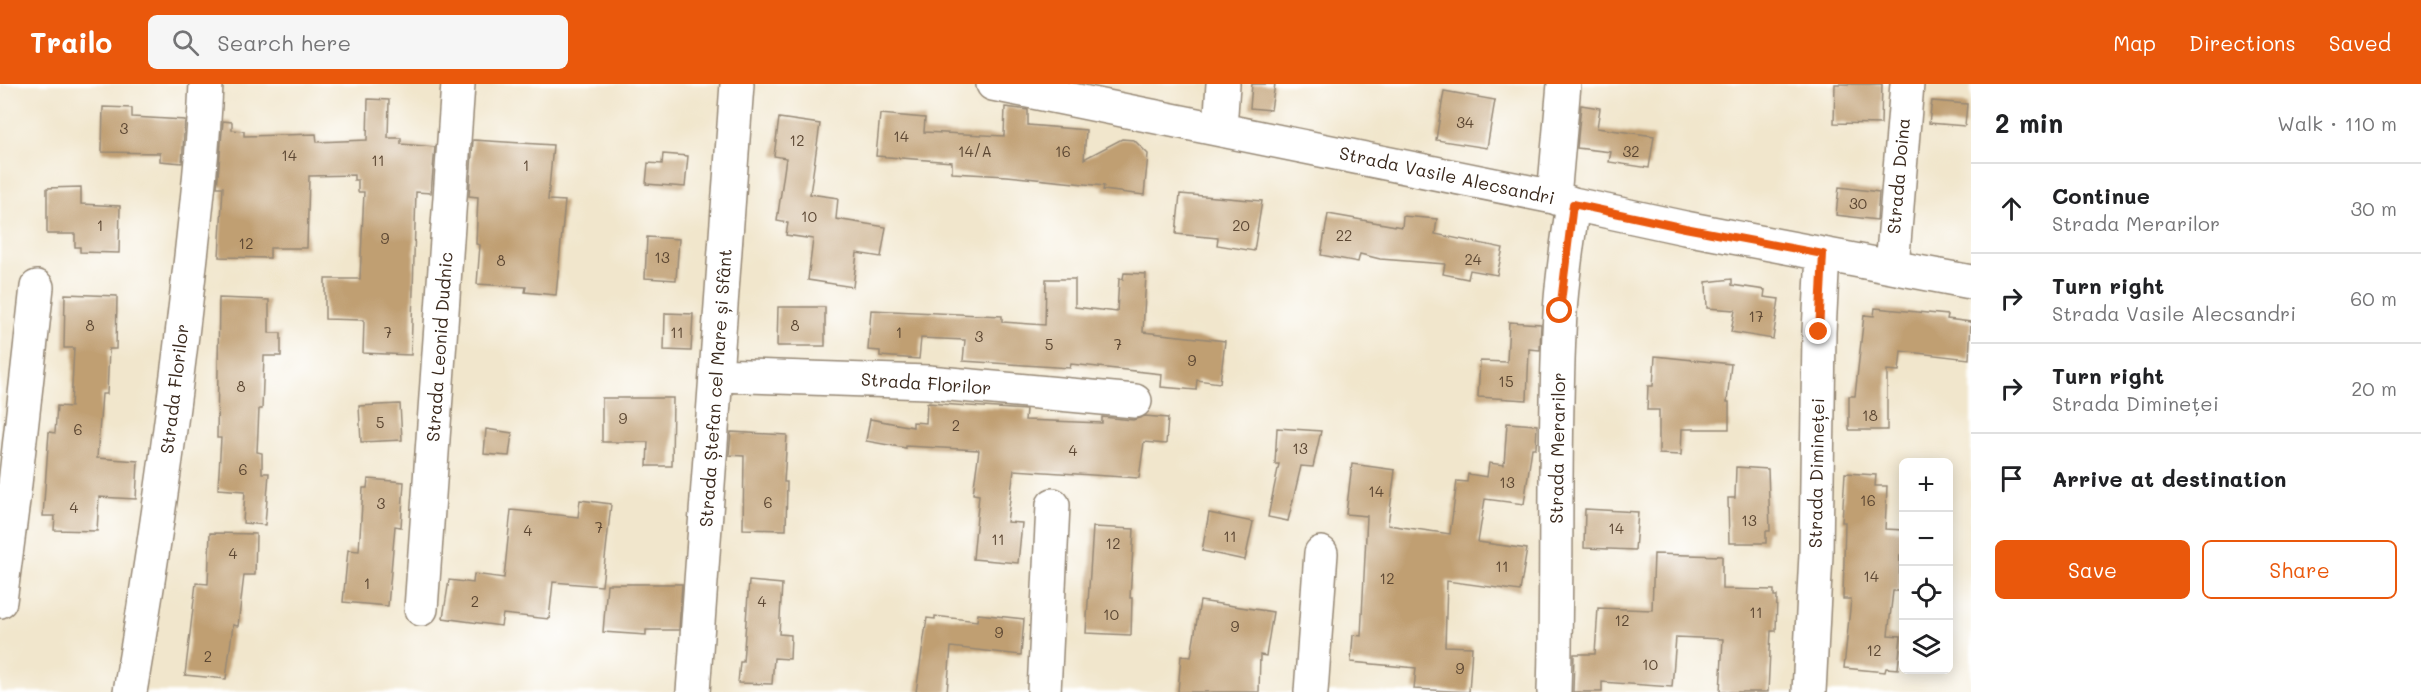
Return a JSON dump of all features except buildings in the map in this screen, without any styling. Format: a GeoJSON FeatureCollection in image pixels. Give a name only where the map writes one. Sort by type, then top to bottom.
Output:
{"type":"FeatureCollection","features":[{"type":"Feature","properties":{"kind":"street","name":"Strada Florilor"},"geometry":{"type":"LineString","coordinates":[[130,692],[149,579],[176,388],[203,151],[206,84]]}},
{"type":"Feature","properties":{"kind":"street","name":"Strada Leonid Dudnic"},"geometry":{"type":"LineString","coordinates":[[421,609],[458,84]]}},
{"type":"Feature","properties":{"kind":"street","name":"Strada Ștefan cel Mare și Sfânt"},"geometry":{"type":"LineString","coordinates":[[693,692],[737,84]]}},
{"type":"Feature","properties":{"kind":"street","name":"Strada Vasile Alecsandri"},"geometry":{"type":"LineString","coordinates":[[993,84],[1563,200],[1685,228],[1971,282]]}},
{"type":"Feature","properties":{"kind":"street"},"geometry":{"type":"LineString","coordinates":[[1220,129],[1223,84]]}},
{"type":"Feature","properties":{"kind":"street","name":"Strada Merarilor"},"geometry":{"type":"LineString","coordinates":[[1554,692],[1557,606],[1556,459],[1564,84]]}},
{"type":"Feature","properties":{"kind":"street","name":"Strada Doina"},"geometry":{"type":"LineString","coordinates":[[1892,267],[1907,84]]}},
{"type":"Feature","properties":{"kind":"street","name":"Strada Dimineței"},"geometry":{"type":"LineString","coordinates":[[1809,692],[1816,555],[1819,332],[1823,254]]}},
{"type":"Feature","properties":{"kind":"street"},"geometry":{"type":"LineString","coordinates":[[0,601],[37,287]]}},
{"type":"Feature","properties":{"kind":"street","name":"Strada Florilor"},"geometry":{"type":"LineString","coordinates":[[717,375],[928,382],[1135,401]]}},
{"type":"Feature","properties":{"kind":"street"},"geometry":{"type":"LineString","coordinates":[[1044,692],[1053,505]]}},
{"type":"Feature","properties":{"kind":"street"},"geometry":{"type":"LineString","coordinates":[[1311,692],[1321,553]]}},
{"type":"Feature","properties":{"kind":"route"},"geometry":{"type":"LineString","coordinates":[[1560,311],[1573,204],[1823,254],[1819,332]]}}]}
